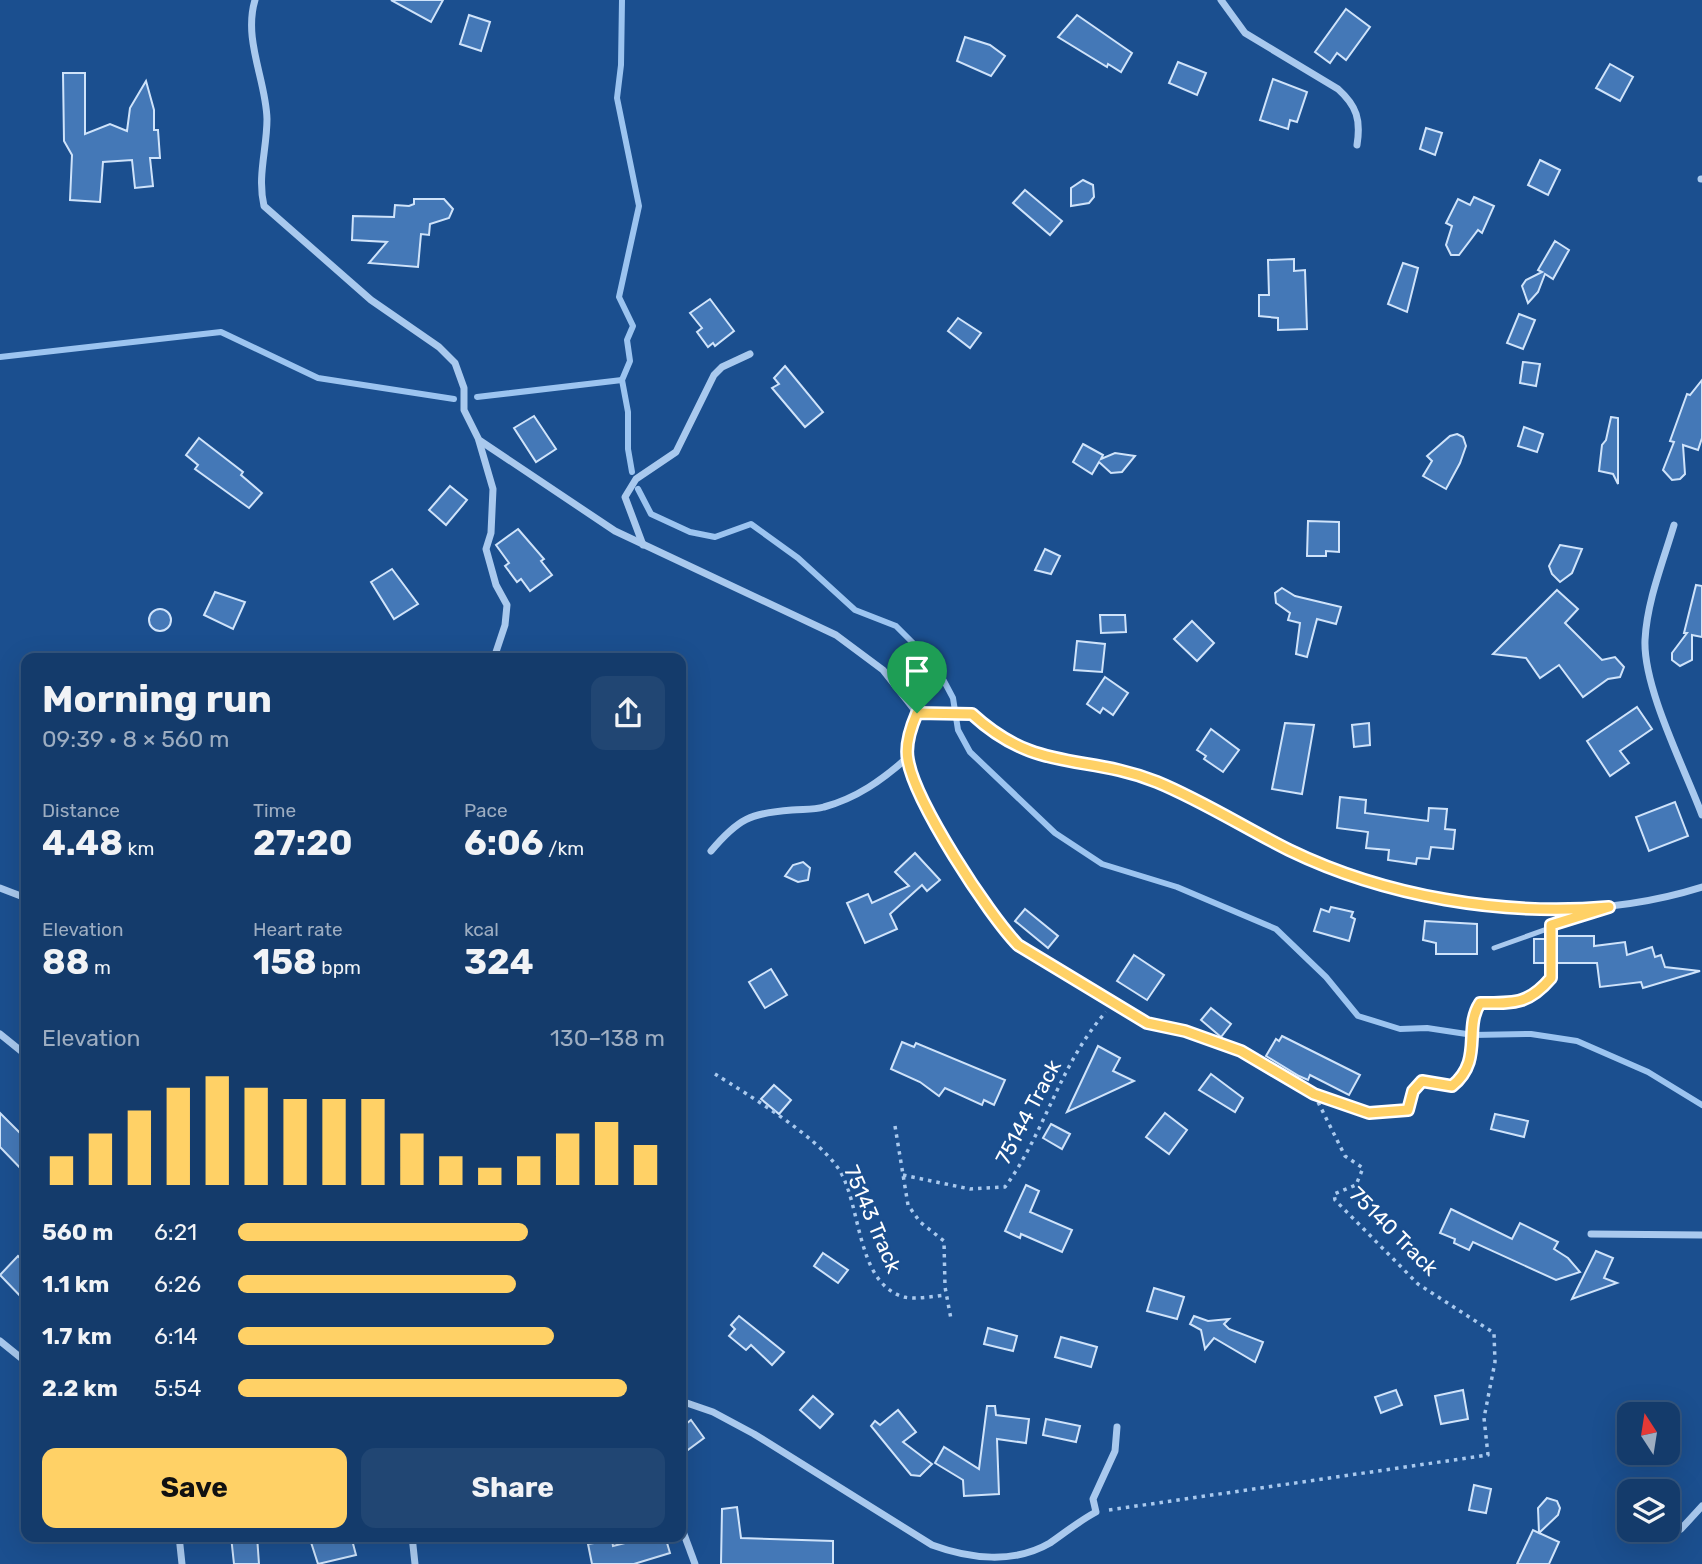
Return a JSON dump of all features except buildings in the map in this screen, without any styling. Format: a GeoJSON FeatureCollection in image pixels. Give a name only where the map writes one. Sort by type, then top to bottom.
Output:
{"type":"FeatureCollection","features":[{"type":"Feature","properties":{"kind":"street"},"geometry":{"type":"LineString","coordinates":[[255,0],[252,36],[267,121],[260,171],[264,206],[371,300],[439,347],[455,363],[464,388],[464,410],[479,440],[494,489],[491,533],[485,548],[496,585],[507,605],[495,653]]}},
{"type":"Feature","properties":{"kind":"street"},"geometry":{"type":"LineString","coordinates":[[1221,0],[1245,33],[1338,89],[1351,100],[1359,123],[1357,145]]}},
{"type":"Feature","properties":{"kind":"street"},"geometry":{"type":"LineString","coordinates":[[643,546],[625,497],[636,479],[676,452],[714,374],[722,367],[750,354]]}},
{"type":"Feature","properties":{"kind":"street"},"geometry":{"type":"LineString","coordinates":[[479,440],[571,503],[643,546],[752,593],[836,635],[883,670],[917,713],[972,714],[991,732],[1037,756],[1120,771],[1156,782],[1290,850],[1383,885],[1481,905],[1577,910],[1651,901],[1702,887]]}},
{"type":"Feature","properties":{"kind":"street"},"geometry":{"type":"LineString","coordinates":[[1674,525],[1648,614],[1645,650],[1654,688],[1702,815]]}},
{"type":"Feature","properties":{"kind":"street"},"geometry":{"type":"LineString","coordinates":[[917,713],[909,732],[907,758],[919,792],[939,831],[1003,930],[1035,956],[1147,1023],[1185,1031],[1241,1051]]}},
{"type":"Feature","properties":{"kind":"street"},"geometry":{"type":"LineString","coordinates":[[711,851],[731,827],[751,815],[821,808],[849,799],[887,776],[907,758]]}},
{"type":"Feature","properties":{"kind":"street"},"geometry":{"type":"LineString","coordinates":[[0,888],[21,896]]}},
{"type":"Feature","properties":{"kind":"street"},"geometry":{"type":"LineString","coordinates":[[0,1034],[21,1051]]}},
{"type":"Feature","properties":{"kind":"street"},"geometry":{"type":"LineString","coordinates":[[1591,1234],[1702,1235]]}},
{"type":"Feature","properties":{"kind":"street"},"geometry":{"type":"LineString","coordinates":[[0,1341],[21,1358]]}},
{"type":"Feature","properties":{"kind":"street"},"geometry":{"type":"LineString","coordinates":[[686,1403],[713,1412],[932,1545],[960,1556],[993,1559],[1020,1556],[1048,1544],[1096,1512],[1093,1499],[1115,1451],[1116,1427]]}},
{"type":"Feature","properties":{"kind":"street"},"geometry":{"type":"LineString","coordinates":[[1682,1529],[1702,1506]]}},
{"type":"Feature","properties":{"kind":"street"},"geometry":{"type":"LineString","coordinates":[[686,1540],[695,1564]]}},
{"type":"Feature","properties":{"kind":"street"},"geometry":{"type":"LineString","coordinates":[[179,1542],[181,1564]]}},
{"type":"Feature","properties":{"kind":"street"},"geometry":{"type":"LineString","coordinates":[[413,1542],[415,1564]]}},
{"type":"Feature","properties":{"kind":"lane"},"geometry":{"type":"LineString","coordinates":[[1494,948],[1551,925],[1609,907]]}},
{"type":"Feature","properties":{"kind":"path"},"geometry":{"type":"LineString","coordinates":[[1241,1051],[1314,1094],[1369,1113],[1408,1110],[1413,1091],[1422,1081],[1452,1086],[1462,1078],[1475,1043],[1474,1012],[1480,1003],[1527,1001],[1551,978],[1551,925]]}},
{"type":"Feature","properties":{"kind":"path","name":"75144 Track"},"geometry":{"type":"LineString","coordinates":[[902,1175],[970,1189],[1005,1186],[1018,1168],[1068,1068],[1099,1019],[1115,1002]]}},
{"type":"Feature","properties":{"kind":"path","name":"75143 Track"},"geometry":{"type":"LineString","coordinates":[[715,1074],[782,1117],[839,1169],[864,1249],[883,1287],[905,1297],[946,1295]]}},
{"type":"Feature","properties":{"kind":"path","name":"75140 Track"},"geometry":{"type":"LineString","coordinates":[[1096,1512],[1488,1455],[1485,1418],[1495,1362],[1493,1333],[1418,1284],[1335,1200],[1334,1194],[1337,1191],[1356,1185],[1363,1168],[1345,1156],[1314,1094]]}},
{"type":"Feature","properties":{"kind":"path"},"geometry":{"type":"LineString","coordinates":[[895,1126],[908,1205],[920,1222],[944,1241],[946,1295],[951,1319]]}},
{"type":"Feature","properties":{"kind":"waterway"},"geometry":{"type":"LineString","coordinates":[[622,0],[621,65],[617,98],[639,206],[619,297],[633,326],[627,340],[630,361],[622,380],[628,412],[628,449],[632,472]]}},
{"type":"Feature","properties":{"kind":"waterway"},"geometry":{"type":"LineString","coordinates":[[0,357],[221,332],[318,378],[454,399]]}},
{"type":"Feature","properties":{"kind":"waterway"},"geometry":{"type":"LineString","coordinates":[[477,397],[622,380]]}},
{"type":"Feature","properties":{"kind":"waterway"},"geometry":{"type":"LineString","coordinates":[[638,489],[651,514],[690,532],[715,537],[751,524],[798,558],[855,610],[896,626],[936,666],[953,698],[958,730],[970,752],[1055,833],[1102,864],[1177,887],[1276,929],[1326,977],[1358,1016],[1400,1029],[1427,1028],[1473,1035],[1531,1034],[1577,1041],[1648,1072],[1702,1105]]}},
{"type":"Feature","properties":{"kind":"route"},"geometry":{"type":"LineString","coordinates":[[917,713],[972,714],[991,732],[1037,756],[1120,771],[1156,782],[1232,818],[1290,850],[1383,885],[1481,905],[1577,910],[1609,907],[1551,925],[1551,978],[1527,1001],[1480,1003],[1474,1012],[1475,1043],[1462,1078],[1452,1086],[1422,1081],[1413,1091],[1408,1110],[1369,1113],[1314,1094],[1241,1051],[1185,1031],[1147,1023],[1018,945],[1003,930],[939,831],[919,792],[907,758],[910,748],[909,732],[917,713]]}}]}
